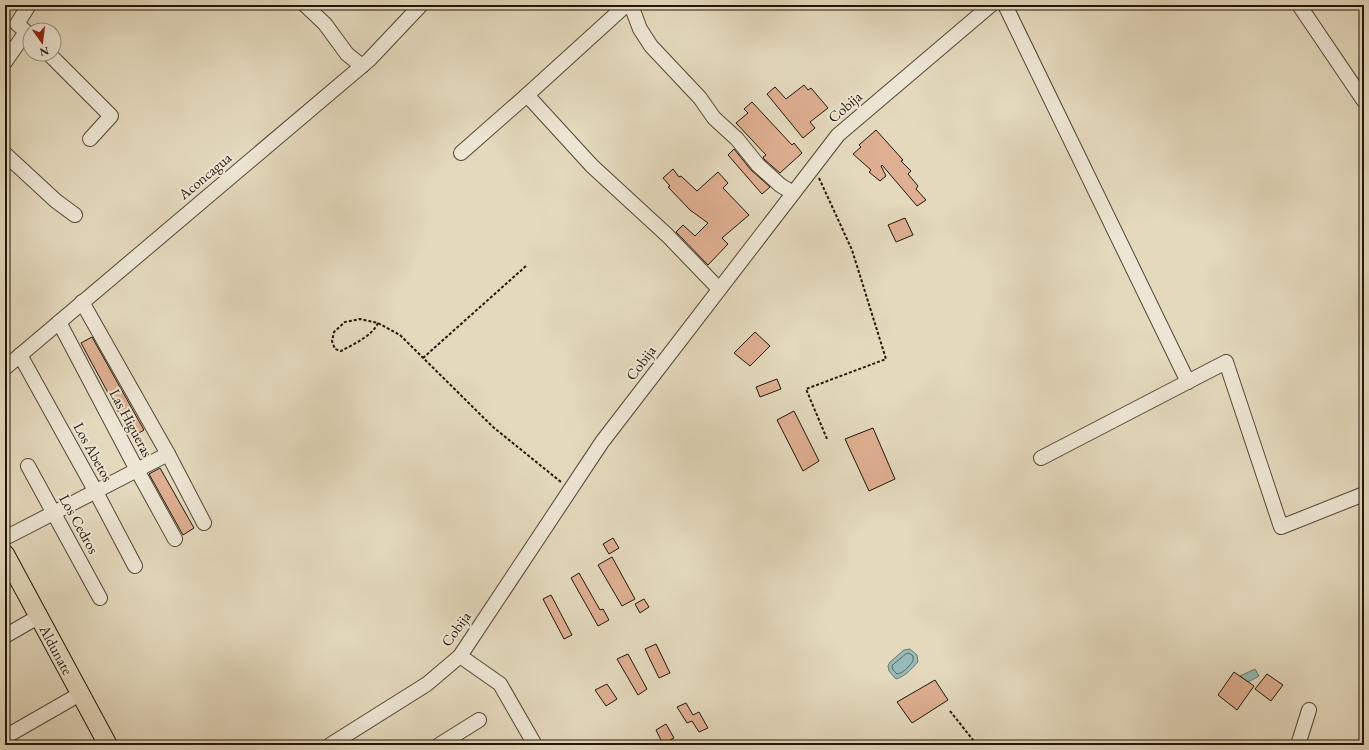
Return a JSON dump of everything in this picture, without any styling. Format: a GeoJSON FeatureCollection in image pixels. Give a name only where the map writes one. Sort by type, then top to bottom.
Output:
{"type":"FeatureCollection","features":[{"type":"Feature","properties":{"kind":"main road","name":"Aldunate"},"geometry":{"type":"LineString","coordinates":[[5,554],[108,745]]}},
{"type":"Feature","properties":{"kind":"street"},"geometry":{"type":"LineString","coordinates":[[22,29],[17,24],[29,5]]}},
{"type":"Feature","properties":{"kind":"street"},"geometry":{"type":"LineString","coordinates":[[305,5],[325,24],[347,54],[362,66]]}},
{"type":"Feature","properties":{"kind":"street","name":"Aconcagua"},"geometry":{"type":"LineString","coordinates":[[5,368],[362,66],[421,5]]}},
{"type":"Feature","properties":{"kind":"street"},"geometry":{"type":"LineString","coordinates":[[461,153],[626,5]]}},
{"type":"Feature","properties":{"kind":"street"},"geometry":{"type":"LineString","coordinates":[[631,5],[640,29],[651,46],[700,98],[714,118],[737,139],[758,165],[780,185],[793,193]]}},
{"type":"Feature","properties":{"kind":"street","name":"Cobija"},"geometry":{"type":"LineString","coordinates":[[330,745],[427,684],[460,656],[602,442],[838,135],[991,5]]}},
{"type":"Feature","properties":{"kind":"street"},"geometry":{"type":"LineString","coordinates":[[1005,5],[1188,382]]}},
{"type":"Feature","properties":{"kind":"street"},"geometry":{"type":"LineString","coordinates":[[1300,5],[1364,100]]}},
{"type":"Feature","properties":{"kind":"street"},"geometry":{"type":"LineString","coordinates":[[5,62],[22,41]]}},
{"type":"Feature","properties":{"kind":"street"},"geometry":{"type":"LineString","coordinates":[[58,62],[111,116],[90,139]]}},
{"type":"Feature","properties":{"kind":"street"},"geometry":{"type":"LineString","coordinates":[[527,95],[592,166],[667,235],[719,289]]}},
{"type":"Feature","properties":{"kind":"street"},"geometry":{"type":"LineString","coordinates":[[5,154],[76,216]]}},
{"type":"Feature","properties":{"kind":"street"},"geometry":{"type":"LineString","coordinates":[[82,302],[168,454],[204,523]]}},
{"type":"Feature","properties":{"kind":"street","name":"Las Higueras"},"geometry":{"type":"LineString","coordinates":[[59,322],[175,539]]}},
{"type":"Feature","properties":{"kind":"street","name":"Los Abetos"},"geometry":{"type":"LineString","coordinates":[[20,355],[135,566]]}},
{"type":"Feature","properties":{"kind":"street"},"geometry":{"type":"LineString","coordinates":[[1041,458],[1226,362],[1281,527],[1364,494]]}},
{"type":"Feature","properties":{"kind":"street"},"geometry":{"type":"LineString","coordinates":[[5,538],[168,454]]}},
{"type":"Feature","properties":{"kind":"street","name":"Los Cedros"},"geometry":{"type":"LineString","coordinates":[[28,466],[100,598]]}},
{"type":"Feature","properties":{"kind":"street"},"geometry":{"type":"LineString","coordinates":[[5,636],[38,617]]}},
{"type":"Feature","properties":{"kind":"street"},"geometry":{"type":"LineString","coordinates":[[460,656],[500,684],[535,745]]}},
{"type":"Feature","properties":{"kind":"street"},"geometry":{"type":"LineString","coordinates":[[5,737],[80,694]]}},
{"type":"Feature","properties":{"kind":"street"},"geometry":{"type":"LineString","coordinates":[[1298,745],[1309,710]]}},
{"type":"Feature","properties":{"kind":"street"},"geometry":{"type":"LineString","coordinates":[[439,745],[478,720]]}},
{"type":"Feature","properties":{"kind":"path"},"geometry":{"type":"LineString","coordinates":[[814,166],[852,250],[886,359],[806,389],[827,439]]}},
{"type":"Feature","properties":{"kind":"path"},"geometry":{"type":"LineString","coordinates":[[423,358],[526,266]]}},
{"type":"Feature","properties":{"kind":"path"},"geometry":{"type":"LineString","coordinates":[[378,322],[375,330],[341,351],[335,349],[332,341],[334,332],[345,322],[360,319],[378,322],[400,335],[493,428],[570,489]]}},
{"type":"Feature","properties":{"kind":"path"},"geometry":{"type":"LineString","coordinates":[[950,711],[977,745]]}},
{"type":"Feature","properties":{"kind":"path"},"geometry":{"type":"LineString","coordinates":[[1069,745],[1071,740]]}},
{"type":"Feature","properties":{"kind":"water"},"geometry":{"type":"Polygon","coordinates":[[[910,649],[917,655],[918,662],[906,674],[896,679],[889,671],[888,666],[890,662],[904,650],[910,649]]]}},
{"type":"Feature","properties":{"kind":"water"},"geometry":{"type":"Polygon","coordinates":[[[1255,669],[1259,676],[1248,682],[1240,676],[1255,669]]]}},
{"type":"Feature","properties":{"kind":"building"},"geometry":{"type":"Polygon","coordinates":[[[804,85],[808,90],[811,88],[828,108],[810,122],[815,128],[803,138],[767,94],[775,87],[786,99],[804,85]]]}},
{"type":"Feature","properties":{"kind":"building"},"geometry":{"type":"Polygon","coordinates":[[[752,102],[792,145],[794,143],[802,153],[780,173],[764,159],[763,157],[766,155],[736,123],[748,113],[744,109],[752,102]]]}},
{"type":"Feature","properties":{"kind":"building"},"geometry":{"type":"Polygon","coordinates":[[[876,130],[911,171],[908,174],[918,186],[916,189],[926,200],[917,206],[882,165],[881,166],[886,176],[880,181],[869,172],[871,170],[853,154],[861,147],[859,145],[876,130]]]}},
{"type":"Feature","properties":{"kind":"building"},"geometry":{"type":"Polygon","coordinates":[[[734,149],[751,170],[770,187],[762,194],[728,155],[734,149]]]}},
{"type":"Feature","properties":{"kind":"building"},"geometry":{"type":"Polygon","coordinates":[[[673,169],[679,177],[681,176],[697,191],[718,172],[728,183],[723,188],[749,215],[722,238],[728,244],[708,265],[676,232],[683,225],[695,236],[708,223],[690,210],[668,187],[670,186],[663,178],[673,169]]]}},
{"type":"Feature","properties":{"kind":"building"},"geometry":{"type":"Polygon","coordinates":[[[905,218],[913,235],[896,242],[888,225],[905,218]]]}},
{"type":"Feature","properties":{"kind":"building"},"geometry":{"type":"Polygon","coordinates":[[[755,332],[770,346],[750,366],[734,353],[755,332]]]}},
{"type":"Feature","properties":{"kind":"building"},"geometry":{"type":"Polygon","coordinates":[[[92,337],[144,430],[132,437],[81,343],[92,337]]]}},
{"type":"Feature","properties":{"kind":"building"},"geometry":{"type":"Polygon","coordinates":[[[777,379],[781,389],[760,397],[756,387],[777,379]]]}},
{"type":"Feature","properties":{"kind":"building"},"geometry":{"type":"Polygon","coordinates":[[[794,411],[819,461],[803,471],[777,420],[794,411]]]}},
{"type":"Feature","properties":{"kind":"building"},"geometry":{"type":"Polygon","coordinates":[[[873,428],[895,479],[869,491],[845,439],[873,428]]]}},
{"type":"Feature","properties":{"kind":"building"},"geometry":{"type":"Polygon","coordinates":[[[160,468],[194,528],[183,535],[149,474],[160,468]]]}},
{"type":"Feature","properties":{"kind":"building"},"geometry":{"type":"Polygon","coordinates":[[[613,538],[619,548],[609,554],[603,544],[613,538]]]}},
{"type":"Feature","properties":{"kind":"building"},"geometry":{"type":"Polygon","coordinates":[[[612,557],[635,599],[622,606],[598,565],[612,557]]]}},
{"type":"Feature","properties":{"kind":"building"},"geometry":{"type":"Polygon","coordinates":[[[579,573],[600,610],[603,609],[609,620],[598,626],[571,578],[579,573]]]}},
{"type":"Feature","properties":{"kind":"building"},"geometry":{"type":"Polygon","coordinates":[[[551,595],[572,635],[564,639],[543,599],[551,595]]]}},
{"type":"Feature","properties":{"kind":"building"},"geometry":{"type":"Polygon","coordinates":[[[644,599],[649,607],[640,613],[635,604],[644,599]]]}},
{"type":"Feature","properties":{"kind":"building"},"geometry":{"type":"Polygon","coordinates":[[[656,644],[670,673],[659,678],[645,649],[656,644]]]}},
{"type":"Feature","properties":{"kind":"building"},"geometry":{"type":"Polygon","coordinates":[[[628,654],[647,689],[638,695],[617,659],[628,654]]]}},
{"type":"Feature","properties":{"kind":"building"},"geometry":{"type":"Polygon","coordinates":[[[1234,672],[1254,686],[1237,710],[1218,695],[1234,672]]]}},
{"type":"Feature","properties":{"kind":"building"},"geometry":{"type":"Polygon","coordinates":[[[1267,674],[1283,685],[1271,701],[1255,689],[1267,674]]]}},
{"type":"Feature","properties":{"kind":"building"},"geometry":{"type":"Polygon","coordinates":[[[935,680],[948,700],[912,723],[897,702],[935,680]]]}},
{"type":"Feature","properties":{"kind":"building"},"geometry":{"type":"Polygon","coordinates":[[[607,684],[617,699],[606,706],[595,690],[607,684]]]}},
{"type":"Feature","properties":{"kind":"building"},"geometry":{"type":"Polygon","coordinates":[[[686,703],[693,715],[699,712],[708,728],[699,732],[692,721],[687,723],[677,707],[686,703]]]}},
{"type":"Feature","properties":{"kind":"building"},"geometry":{"type":"Polygon","coordinates":[[[666,724],[674,738],[663,744],[656,730],[666,724]]]}}]}
